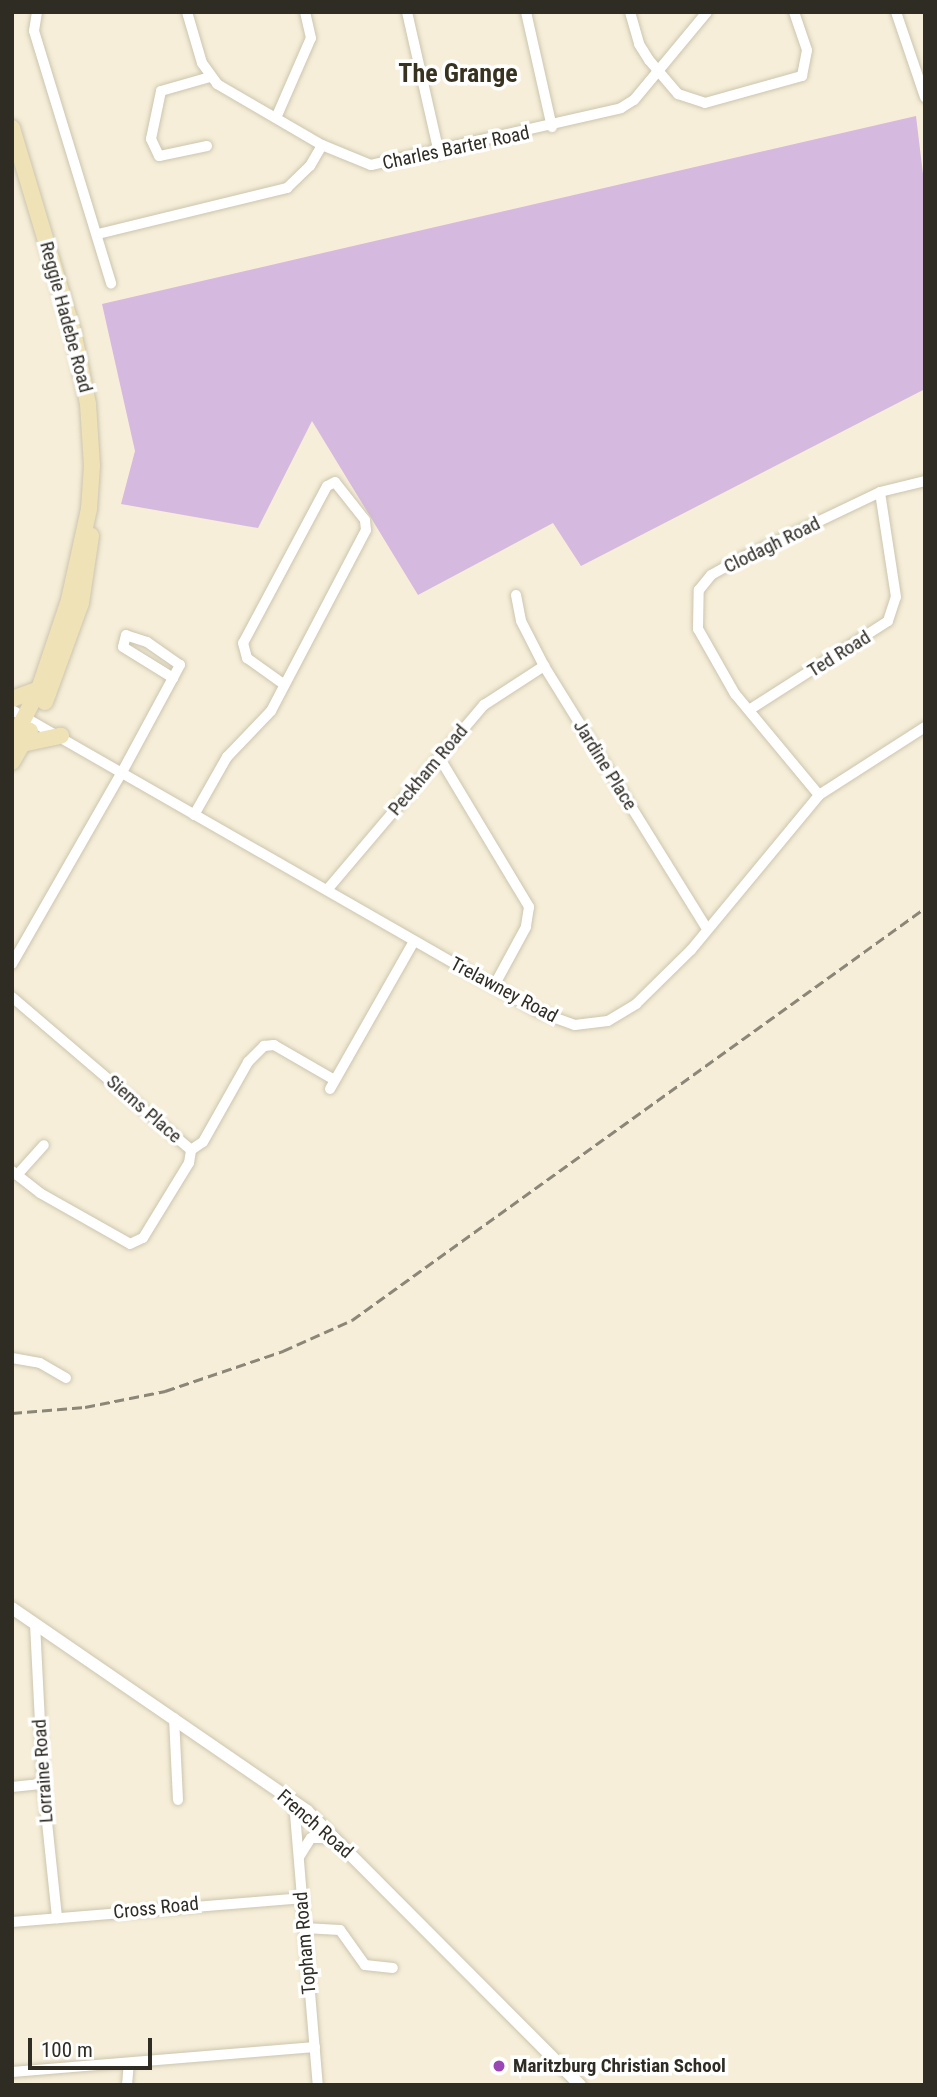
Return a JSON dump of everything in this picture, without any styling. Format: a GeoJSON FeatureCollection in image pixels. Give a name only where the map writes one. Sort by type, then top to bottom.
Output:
{"type":"FeatureCollection","features":[{"type":"Feature","properties":{"kind":"main road","name":"Reggie Hadebe Road"},"geometry":{"type":"LineString","coordinates":[[12,128],[85,384],[92,466],[89,509],[90,563],[81,603],[61,665],[24,716]]}},
{"type":"Feature","properties":{"kind":"main road","name":"Reggie Hadebe Road"},"geometry":{"type":"LineString","coordinates":[[12,762],[24,716],[39,689],[69,600],[89,509]]}},
{"type":"Feature","properties":{"kind":"main road"},"geometry":{"type":"LineString","coordinates":[[12,699],[39,689]]}},
{"type":"Feature","properties":{"kind":"main road"},"geometry":{"type":"LineString","coordinates":[[17,742],[61,736]]}},
{"type":"Feature","properties":{"kind":"street"},"geometry":{"type":"LineString","coordinates":[[37,12],[34,31],[111,283]]}},
{"type":"Feature","properties":{"kind":"street"},"geometry":{"type":"LineString","coordinates":[[187,12],[211,78],[161,91],[151,139],[159,156],[206,146]]}},
{"type":"Feature","properties":{"kind":"street"},"geometry":{"type":"LineString","coordinates":[[276,118],[311,38],[305,12]]}},
{"type":"Feature","properties":{"kind":"street"},"geometry":{"type":"LineString","coordinates":[[407,12],[439,153]]}},
{"type":"Feature","properties":{"kind":"street"},"geometry":{"type":"LineString","coordinates":[[526,12],[552,127]]}},
{"type":"Feature","properties":{"kind":"street"},"geometry":{"type":"LineString","coordinates":[[630,12],[641,49],[678,94],[705,103],[797,79],[808,61],[794,12]]}},
{"type":"Feature","properties":{"kind":"street","name":"Charles Barter Road"},"geometry":{"type":"LineString","coordinates":[[211,78],[322,145],[371,165],[439,153],[621,108],[660,70],[707,12]]}},
{"type":"Feature","properties":{"kind":"street"},"geometry":{"type":"LineString","coordinates":[[896,12],[925,97]]}},
{"type":"Feature","properties":{"kind":"street"},"geometry":{"type":"LineString","coordinates":[[98,234],[287,188],[299,180],[322,145]]}},
{"type":"Feature","properties":{"kind":"street","name":"Clodagh Road"},"geometry":{"type":"LineString","coordinates":[[820,795],[749,710],[698,629],[695,606],[703,583],[744,557],[880,492],[925,481]]}},
{"type":"Feature","properties":{"kind":"street"},"geometry":{"type":"LineString","coordinates":[[194,815],[228,757],[261,726],[366,530],[365,520],[335,482],[327,486],[243,643],[247,659],[282,683]]}},
{"type":"Feature","properties":{"kind":"street","name":"Ted Road"},"geometry":{"type":"LineString","coordinates":[[749,710],[888,621],[895,597],[880,492]]}},
{"type":"Feature","properties":{"kind":"street","name":"Jardine Place"},"geometry":{"type":"LineString","coordinates":[[516,595],[521,621],[544,666],[707,929]]}},
{"type":"Feature","properties":{"kind":"street"},"geometry":{"type":"LineString","coordinates":[[12,964],[121,774],[173,678],[179,662],[126,635],[123,647],[173,678]]}},
{"type":"Feature","properties":{"kind":"street","name":"Peckham Road"},"geometry":{"type":"LineString","coordinates":[[327,890],[484,705],[544,666]]}},
{"type":"Feature","properties":{"kind":"street","name":"Trelawney Road"},"geometry":{"type":"LineString","coordinates":[[24,716],[494,986],[560,1022],[575,1025],[608,1021],[654,988],[820,795],[925,727]]}},
{"type":"Feature","properties":{"kind":"street"},"geometry":{"type":"LineString","coordinates":[[439,757],[529,907],[526,927],[494,986]]}},
{"type":"Feature","properties":{"kind":"street"},"geometry":{"type":"LineString","coordinates":[[191,1150],[203,1142],[248,1062],[264,1046],[274,1045],[331,1084],[414,941]]}},
{"type":"Feature","properties":{"kind":"street","name":"Siems Place"},"geometry":{"type":"LineString","coordinates":[[12,997],[191,1150],[169,1197],[136,1243],[119,1241],[15,1173]]}},
{"type":"Feature","properties":{"kind":"street"},"geometry":{"type":"LineString","coordinates":[[15,1173],[44,1145]]}},
{"type":"Feature","properties":{"kind":"street"},"geometry":{"type":"LineString","coordinates":[[12,1358],[40,1363],[66,1378]]}},
{"type":"Feature","properties":{"kind":"street","name":"French Road"},"geometry":{"type":"LineString","coordinates":[[12,1608],[294,1802],[335,1838],[580,2085]]}},
{"type":"Feature","properties":{"kind":"street","name":"Lorraine Road"},"geometry":{"type":"LineString","coordinates":[[35,1625],[43,1784],[57,1918]]}},
{"type":"Feature","properties":{"kind":"street"},"geometry":{"type":"LineString","coordinates":[[174,1718],[178,1801]]}},
{"type":"Feature","properties":{"kind":"street"},"geometry":{"type":"LineString","coordinates":[[12,1787],[43,1784]]}},
{"type":"Feature","properties":{"kind":"street","name":"Topham Road"},"geometry":{"type":"LineString","coordinates":[[294,1802],[318,2085]]}},
{"type":"Feature","properties":{"kind":"street"},"geometry":{"type":"LineString","coordinates":[[298,1858],[311,1838],[335,1838]]}},
{"type":"Feature","properties":{"kind":"street","name":"Cross Road"},"geometry":{"type":"LineString","coordinates":[[12,1922],[301,1898]]}},
{"type":"Feature","properties":{"kind":"street"},"geometry":{"type":"LineString","coordinates":[[304,1928],[340,1930],[365,1965],[393,1968]]}},
{"type":"Feature","properties":{"kind":"street"},"geometry":{"type":"LineString","coordinates":[[12,2072],[315,2047]]}},
{"type":"Feature","properties":{"kind":"street"},"geometry":{"type":"LineString","coordinates":[[127,2085],[129,2063]]}},
{"type":"Feature","properties":{"kind":"shaded area"},"geometry":{"type":"Polygon","coordinates":[[[916,116],[925,191],[925,389],[581,566],[553,523],[418,595],[312,421],[258,528],[121,504],[135,451],[102,304],[916,116]]]}},
{"type":"Feature","properties":{"kind":"railway"},"geometry":{"type":"LineString","coordinates":[[12,1413],[85,1407],[165,1391],[283,1351],[352,1320],[925,908]]}},
{"type":"Feature","properties":{"kind":"place","name":"Maritzburg Christian School"},"geometry":{"type":"Point","coordinates":[499,2066]}},
{"type":"Feature","properties":{"kind":"district","name":"The Grange"},"geometry":{"type":"Point","coordinates":[458,74]}}]}
